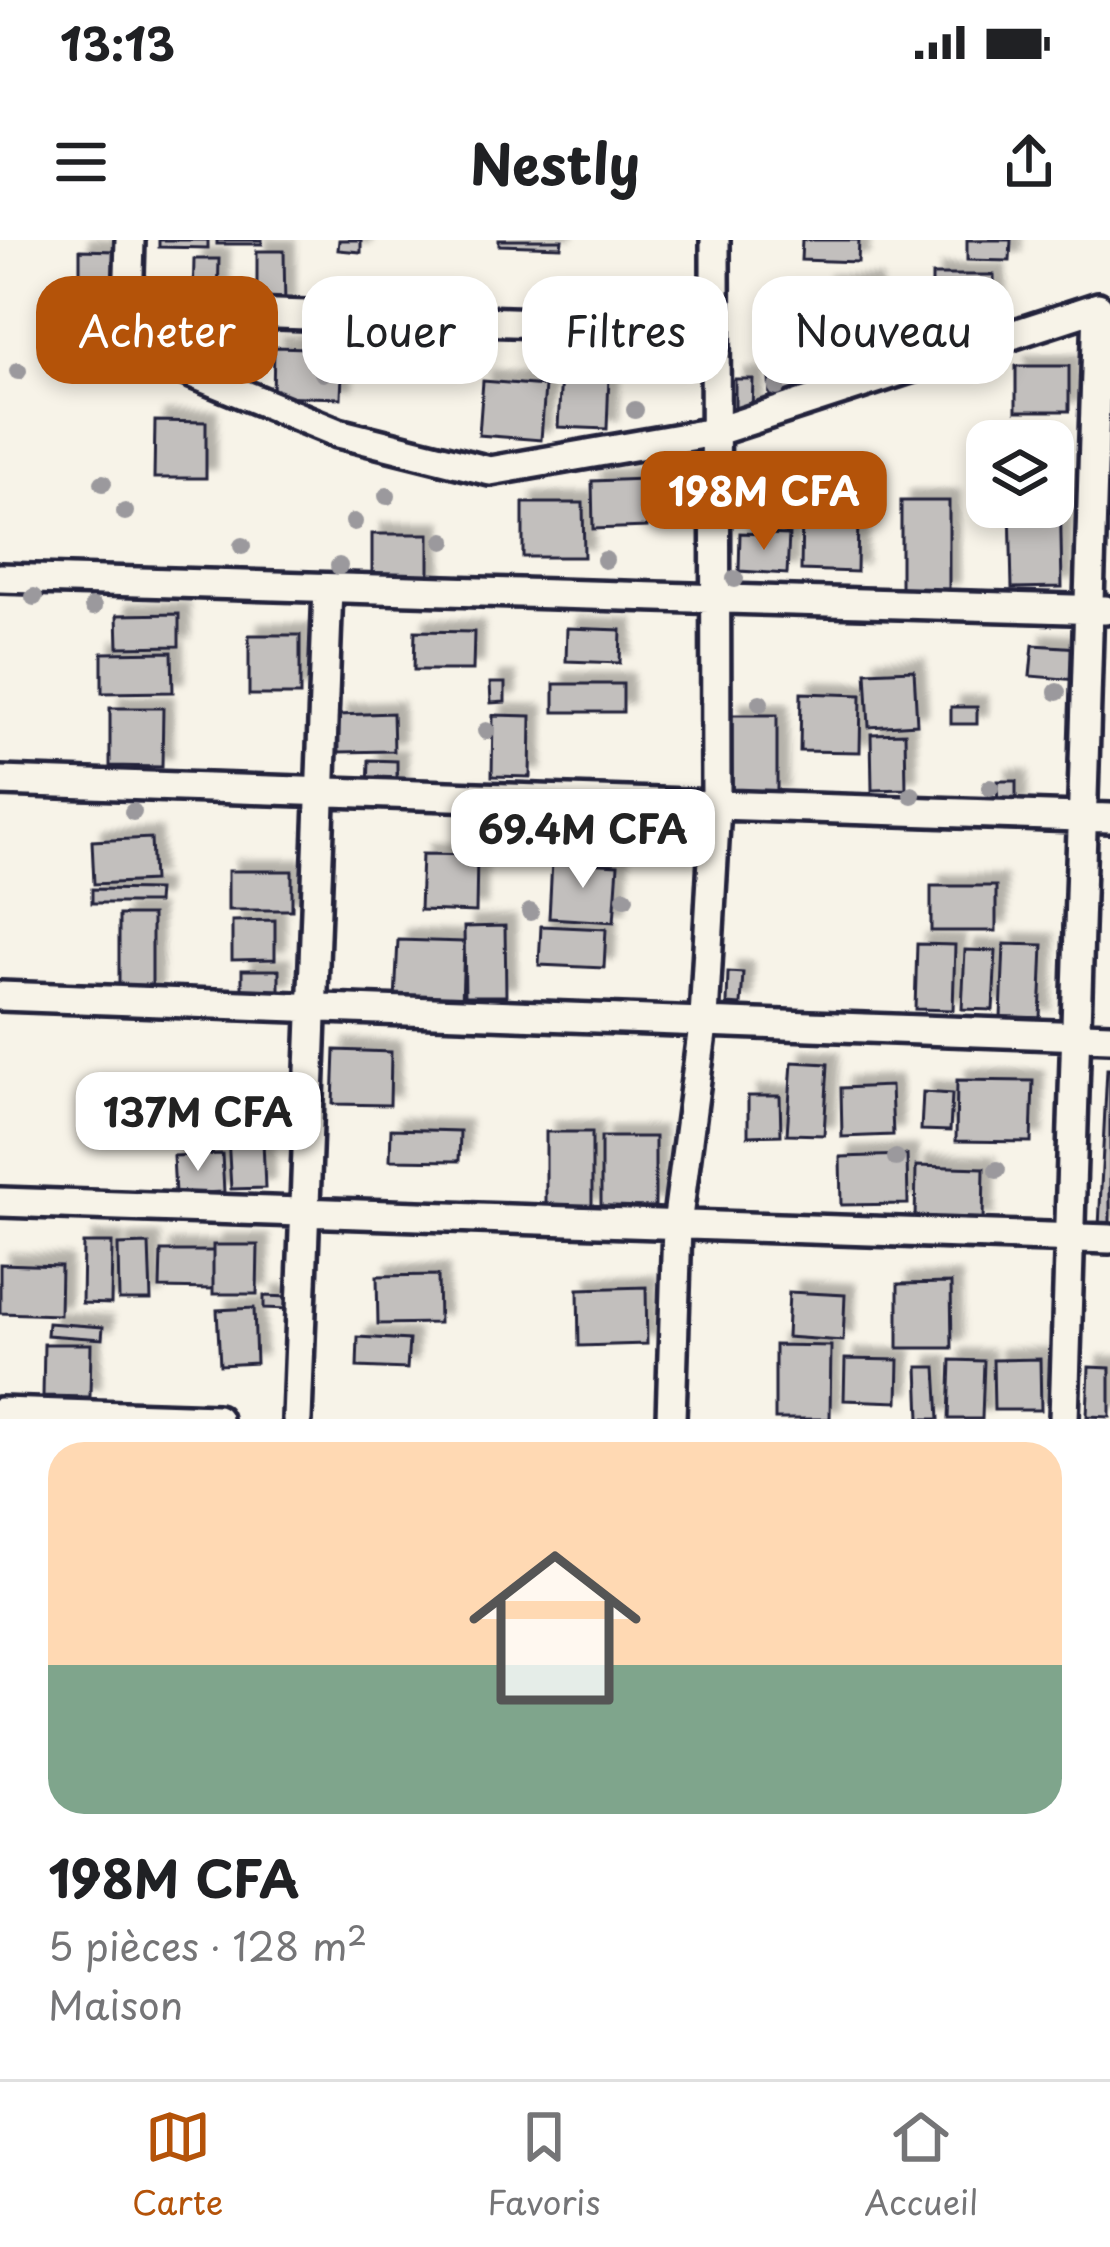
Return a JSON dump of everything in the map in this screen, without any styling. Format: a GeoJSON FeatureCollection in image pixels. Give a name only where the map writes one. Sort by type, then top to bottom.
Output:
{"type":"FeatureCollection","features":[{"type":"Feature","properties":{"kind":"street"},"geometry":{"type":"LineString","coordinates":[[129,276],[130,240]]}},
{"type":"Feature","properties":{"kind":"street"},"geometry":{"type":"LineString","coordinates":[[715,240],[715,276]]}},
{"type":"Feature","properties":{"kind":"street"},"geometry":{"type":"LineString","coordinates":[[218,384],[338,433],[490,471],[534,467],[714,432],[1098,307],[1104,405],[1097,817],[1077,1036],[1064,1419]]}},
{"type":"Feature","properties":{"kind":"street"},"geometry":{"type":"LineString","coordinates":[[278,314],[522,322]]}},
{"type":"Feature","properties":{"kind":"street"},"geometry":{"type":"LineString","coordinates":[[670,1419],[677,1225],[704,1018],[716,806],[714,384]]}},
{"type":"Feature","properties":{"kind":"street"},"geometry":{"type":"LineString","coordinates":[[0,578],[1101,610]]}},
{"type":"Feature","properties":{"kind":"street"},"geometry":{"type":"LineString","coordinates":[[297,1419],[328,588]]}},
{"type":"Feature","properties":{"kind":"street"},"geometry":{"type":"LineString","coordinates":[[0,781],[1097,817]]}},
{"type":"Feature","properties":{"kind":"street"},"geometry":{"type":"LineString","coordinates":[[0,995],[704,1018],[1110,1037]]}},
{"type":"Feature","properties":{"kind":"street"},"geometry":{"type":"LineString","coordinates":[[0,1202],[1110,1239]]}},
{"type":"Feature","properties":{"kind":"street"},"geometry":{"type":"LineString","coordinates":[[0,1412],[217,1419]]}},
{"type":"Feature","properties":{"kind":"building"},"geometry":{"type":"Polygon","coordinates":[[[159,240],[208,240],[208,248],[159,247],[159,240]]]}},
{"type":"Feature","properties":{"kind":"building"},"geometry":{"type":"Polygon","coordinates":[[[217,240],[262,240],[262,244],[217,244],[217,240]]]}},
{"type":"Feature","properties":{"kind":"building"},"geometry":{"type":"Polygon","coordinates":[[[339,240],[361,240],[361,252],[338,250],[339,240]]]}},
{"type":"Feature","properties":{"kind":"building"},"geometry":{"type":"Polygon","coordinates":[[[499,240],[562,240],[561,247],[499,245],[499,240]]]}},
{"type":"Feature","properties":{"kind":"building"},"geometry":{"type":"Polygon","coordinates":[[[802,240],[859,240],[858,262],[801,260],[802,240]]]}},
{"type":"Feature","properties":{"kind":"building"},"geometry":{"type":"Polygon","coordinates":[[[967,240],[1011,240],[1010,261],[967,260],[967,240]]]}},
{"type":"Feature","properties":{"kind":"building"},"geometry":{"type":"Polygon","coordinates":[[[80,250],[115,251],[115,276],[80,276],[80,250]]]}},
{"type":"Feature","properties":{"kind":"building"},"geometry":{"type":"Polygon","coordinates":[[[257,251],[284,251],[285,307],[278,307],[278,276],[257,276],[257,251]]]}},
{"type":"Feature","properties":{"kind":"building"},"geometry":{"type":"Polygon","coordinates":[[[194,259],[219,259],[219,276],[194,276],[194,259]]]}},
{"type":"Feature","properties":{"kind":"building"},"geometry":{"type":"Polygon","coordinates":[[[278,347],[302,348],[302,384],[342,384],[341,398],[273,396],[273,384],[278,384],[278,347]]]}},
{"type":"Feature","properties":{"kind":"building"},"geometry":{"type":"Polygon","coordinates":[[[1016,366],[1069,366],[1069,411],[1016,411],[1016,366]]]}},
{"type":"Feature","properties":{"kind":"building"},"geometry":{"type":"Polygon","coordinates":[[[735,379],[752,379],[752,411],[735,411],[735,379]]]}},
{"type":"Feature","properties":{"kind":"building"},"geometry":{"type":"Polygon","coordinates":[[[483,384],[545,386],[541,440],[479,435],[483,384]]]}},
{"type":"Feature","properties":{"kind":"building"},"geometry":{"type":"Polygon","coordinates":[[[560,384],[609,384],[607,429],[558,427],[560,384]]]}},
{"type":"Feature","properties":{"kind":"building"},"geometry":{"type":"Polygon","coordinates":[[[769,384],[796,384],[797,398],[770,400],[769,384]]]}},
{"type":"Feature","properties":{"kind":"building"},"geometry":{"type":"Polygon","coordinates":[[[155,421],[206,422],[206,478],[154,478],[155,421]]]}},
{"type":"Feature","properties":{"kind":"building"},"geometry":{"type":"Polygon","coordinates":[[[645,479],[647,527],[593,529],[592,481],[645,479]]]}},
{"type":"Feature","properties":{"kind":"building"},"geometry":{"type":"Polygon","coordinates":[[[901,501],[949,501],[949,592],[901,592],[901,501]]]}},
{"type":"Feature","properties":{"kind":"building"},"geometry":{"type":"Polygon","coordinates":[[[523,503],[583,503],[584,557],[523,557],[523,503]]]}},
{"type":"Feature","properties":{"kind":"building"},"geometry":{"type":"Polygon","coordinates":[[[802,514],[858,516],[857,572],[801,570],[802,514]]]}},
{"type":"Feature","properties":{"kind":"building"},"geometry":{"type":"Polygon","coordinates":[[[1011,528],[1061,528],[1062,587],[1012,588],[1011,528]]]}},
{"type":"Feature","properties":{"kind":"building"},"geometry":{"type":"Polygon","coordinates":[[[740,533],[789,535],[787,574],[739,571],[740,533]]]}},
{"type":"Feature","properties":{"kind":"building"},"geometry":{"type":"Polygon","coordinates":[[[372,534],[429,534],[429,583],[372,583],[372,534]]]}},
{"type":"Feature","properties":{"kind":"building"},"geometry":{"type":"Polygon","coordinates":[[[179,614],[179,646],[118,647],[117,615],[179,614]]]}},
{"type":"Feature","properties":{"kind":"building"},"geometry":{"type":"Polygon","coordinates":[[[567,628],[621,630],[620,663],[566,661],[567,628]]]}},
{"type":"Feature","properties":{"kind":"building"},"geometry":{"type":"Polygon","coordinates":[[[415,631],[474,632],[473,670],[414,670],[415,631]]]}},
{"type":"Feature","properties":{"kind":"building"},"geometry":{"type":"Polygon","coordinates":[[[249,635],[300,635],[300,695],[249,695],[249,635]]]}},
{"type":"Feature","properties":{"kind":"building"},"geometry":{"type":"Polygon","coordinates":[[[1033,645],[1079,648],[1076,680],[1030,676],[1033,645]]]}},
{"type":"Feature","properties":{"kind":"building"},"geometry":{"type":"Polygon","coordinates":[[[172,652],[173,692],[102,693],[102,653],[172,652]]]}},
{"type":"Feature","properties":{"kind":"building"},"geometry":{"type":"Polygon","coordinates":[[[914,670],[917,724],[869,727],[866,672],[914,670]]]}},
{"type":"Feature","properties":{"kind":"building"},"geometry":{"type":"Polygon","coordinates":[[[490,683],[505,683],[505,702],[491,703],[490,683]]]}},
{"type":"Feature","properties":{"kind":"building"},"geometry":{"type":"Polygon","coordinates":[[[554,684],[623,684],[623,712],[554,712],[554,684]]]}},
{"type":"Feature","properties":{"kind":"building"},"geometry":{"type":"Polygon","coordinates":[[[801,693],[861,695],[860,752],[800,751],[801,693]]]}},
{"type":"Feature","properties":{"kind":"building"},"geometry":{"type":"Polygon","coordinates":[[[951,707],[977,707],[977,724],[951,724],[951,707]]]}},
{"type":"Feature","properties":{"kind":"building"},"geometry":{"type":"Polygon","coordinates":[[[110,708],[163,708],[162,767],[110,766],[110,708]]]}},
{"type":"Feature","properties":{"kind":"building"},"geometry":{"type":"Polygon","coordinates":[[[393,713],[394,751],[339,752],[338,715],[393,713]]]}},
{"type":"Feature","properties":{"kind":"building"},"geometry":{"type":"Polygon","coordinates":[[[493,715],[531,716],[530,777],[492,776],[493,715]]]}},
{"type":"Feature","properties":{"kind":"building"},"geometry":{"type":"Polygon","coordinates":[[[731,715],[777,715],[777,796],[731,796],[731,715]]]}},
{"type":"Feature","properties":{"kind":"building"},"geometry":{"type":"Polygon","coordinates":[[[905,733],[906,789],[872,790],[871,734],[905,733]]]}},
{"type":"Feature","properties":{"kind":"building"},"geometry":{"type":"Polygon","coordinates":[[[369,760],[397,761],[397,791],[368,791],[369,760]]]}},
{"type":"Feature","properties":{"kind":"building"},"geometry":{"type":"Polygon","coordinates":[[[997,781],[1016,781],[1016,808],[998,809],[997,781]]]}},
{"type":"Feature","properties":{"kind":"building"},"geometry":{"type":"Polygon","coordinates":[[[151,838],[153,881],[94,884],[92,841],[151,838]]]}},
{"type":"Feature","properties":{"kind":"building"},"geometry":{"type":"Polygon","coordinates":[[[422,854],[477,855],[476,912],[420,910],[422,854]]]}},
{"type":"Feature","properties":{"kind":"building"},"geometry":{"type":"Polygon","coordinates":[[[552,861],[618,865],[614,922],[549,918],[552,861]]]}},
{"type":"Feature","properties":{"kind":"building"},"geometry":{"type":"Polygon","coordinates":[[[228,871],[292,871],[292,910],[228,910],[228,871]]]}},
{"type":"Feature","properties":{"kind":"building"},"geometry":{"type":"Polygon","coordinates":[[[931,886],[996,886],[996,931],[931,931],[931,886]]]}},
{"type":"Feature","properties":{"kind":"building"},"geometry":{"type":"Polygon","coordinates":[[[92,889],[158,890],[157,903],[92,903],[92,889]]]}},
{"type":"Feature","properties":{"kind":"building"},"geometry":{"type":"Polygon","coordinates":[[[119,915],[152,915],[152,996],[119,996],[119,915]]]}},
{"type":"Feature","properties":{"kind":"building"},"geometry":{"type":"Polygon","coordinates":[[[275,920],[275,959],[232,960],[232,921],[275,920]]]}},
{"type":"Feature","properties":{"kind":"building"},"geometry":{"type":"Polygon","coordinates":[[[505,926],[506,996],[465,996],[464,927],[505,926]]]}},
{"type":"Feature","properties":{"kind":"building"},"geometry":{"type":"Polygon","coordinates":[[[541,926],[606,929],[604,968],[539,965],[541,926]]]}},
{"type":"Feature","properties":{"kind":"building"},"geometry":{"type":"Polygon","coordinates":[[[398,940],[464,942],[462,1003],[395,1000],[398,940]]]}},
{"type":"Feature","properties":{"kind":"building"},"geometry":{"type":"Polygon","coordinates":[[[917,944],[955,945],[953,1010],[915,1009],[917,944]]]}},
{"type":"Feature","properties":{"kind":"building"},"geometry":{"type":"Polygon","coordinates":[[[1004,944],[1043,945],[1040,1018],[1001,1017],[1004,944]]]}},
{"type":"Feature","properties":{"kind":"building"},"geometry":{"type":"Polygon","coordinates":[[[965,950],[996,951],[993,1010],[962,1009],[965,950]]]}},
{"type":"Feature","properties":{"kind":"building"},"geometry":{"type":"Polygon","coordinates":[[[242,970],[279,970],[279,993],[242,992],[242,970]]]}},
{"type":"Feature","properties":{"kind":"building"},"geometry":{"type":"Polygon","coordinates":[[[728,972],[743,973],[741,1005],[727,1004],[728,972]]]}},
{"type":"Feature","properties":{"kind":"building"},"geometry":{"type":"Polygon","coordinates":[[[335,1050],[391,1052],[390,1105],[333,1104],[335,1050]]]}},
{"type":"Feature","properties":{"kind":"building"},"geometry":{"type":"Polygon","coordinates":[[[792,1062],[828,1064],[824,1135],[787,1134],[792,1062]]]}},
{"type":"Feature","properties":{"kind":"building"},"geometry":{"type":"Polygon","coordinates":[[[1110,1069],[1110,1228],[1099,1227],[1110,1069]]]}},
{"type":"Feature","properties":{"kind":"building"},"geometry":{"type":"Polygon","coordinates":[[[957,1080],[1033,1081],[1031,1142],[956,1141],[957,1080]]]}},
{"type":"Feature","properties":{"kind":"building"},"geometry":{"type":"Polygon","coordinates":[[[891,1086],[893,1135],[842,1137],[841,1088],[891,1086]]]}},
{"type":"Feature","properties":{"kind":"building"},"geometry":{"type":"Polygon","coordinates":[[[923,1092],[952,1094],[950,1131],[921,1130],[923,1092]]]}},
{"type":"Feature","properties":{"kind":"building"},"geometry":{"type":"Polygon","coordinates":[[[748,1096],[780,1096],[781,1135],[748,1136],[748,1096]]]}},
{"type":"Feature","properties":{"kind":"building"},"geometry":{"type":"Polygon","coordinates":[[[262,1117],[265,1188],[231,1189],[227,1119],[262,1117]]]}},
{"type":"Feature","properties":{"kind":"building"},"geometry":{"type":"Polygon","coordinates":[[[391,1129],[460,1131],[459,1161],[390,1160],[391,1129]]]}},
{"type":"Feature","properties":{"kind":"building"},"geometry":{"type":"Polygon","coordinates":[[[546,1132],[592,1132],[592,1208],[546,1208],[546,1132]]]}},
{"type":"Feature","properties":{"kind":"building"},"geometry":{"type":"Polygon","coordinates":[[[601,1137],[655,1137],[655,1207],[601,1207],[601,1137]]]}},
{"type":"Feature","properties":{"kind":"building"},"geometry":{"type":"Polygon","coordinates":[[[222,1154],[224,1192],[175,1194],[173,1156],[222,1154]]]}},
{"type":"Feature","properties":{"kind":"building"},"geometry":{"type":"Polygon","coordinates":[[[907,1155],[908,1204],[841,1205],[840,1157],[907,1155]]]}},
{"type":"Feature","properties":{"kind":"building"},"geometry":{"type":"Polygon","coordinates":[[[916,1166],[984,1168],[983,1222],[915,1221],[916,1166]]]}},
{"type":"Feature","properties":{"kind":"building"},"geometry":{"type":"Polygon","coordinates":[[[83,1243],[112,1243],[111,1304],[82,1303],[83,1243]]]}},
{"type":"Feature","properties":{"kind":"building"},"geometry":{"type":"Polygon","coordinates":[[[149,1244],[151,1300],[119,1300],[118,1245],[149,1244]]]}},
{"type":"Feature","properties":{"kind":"building"},"geometry":{"type":"Polygon","coordinates":[[[213,1245],[258,1245],[257,1294],[213,1294],[213,1245]]]}},
{"type":"Feature","properties":{"kind":"building"},"geometry":{"type":"Polygon","coordinates":[[[161,1251],[213,1251],[213,1289],[160,1288],[161,1251]]]}},
{"type":"Feature","properties":{"kind":"building"},"geometry":{"type":"Polygon","coordinates":[[[0,1264],[61,1266],[60,1315],[0,1313],[0,1264]]]}},
{"type":"Feature","properties":{"kind":"building"},"geometry":{"type":"Polygon","coordinates":[[[438,1275],[439,1323],[378,1324],[377,1276],[438,1275]]]}},
{"type":"Feature","properties":{"kind":"building"},"geometry":{"type":"Polygon","coordinates":[[[951,1283],[952,1348],[898,1348],[898,1284],[951,1283]]]}},
{"type":"Feature","properties":{"kind":"building"},"geometry":{"type":"Polygon","coordinates":[[[646,1287],[647,1344],[579,1346],[578,1289],[646,1287]]]}},
{"type":"Feature","properties":{"kind":"building"},"geometry":{"type":"Polygon","coordinates":[[[789,1292],[845,1295],[843,1341],[787,1337],[789,1292]]]}},
{"type":"Feature","properties":{"kind":"building"},"geometry":{"type":"Polygon","coordinates":[[[264,1296],[289,1297],[288,1309],[264,1308],[264,1296]]]}},
{"type":"Feature","properties":{"kind":"building"},"geometry":{"type":"Polygon","coordinates":[[[254,1308],[256,1363],[220,1365],[217,1310],[254,1308]]]}},
{"type":"Feature","properties":{"kind":"building"},"geometry":{"type":"Polygon","coordinates":[[[48,1323],[103,1327],[102,1339],[47,1335],[48,1323]]]}},
{"type":"Feature","properties":{"kind":"building"},"geometry":{"type":"Polygon","coordinates":[[[358,1337],[409,1340],[407,1369],[357,1367],[358,1337]]]}},
{"type":"Feature","properties":{"kind":"building"},"geometry":{"type":"Polygon","coordinates":[[[44,1344],[91,1344],[90,1397],[43,1396],[44,1344]]]}},
{"type":"Feature","properties":{"kind":"building"},"geometry":{"type":"Polygon","coordinates":[[[775,1345],[831,1346],[830,1419],[775,1419],[775,1345]]]}},
{"type":"Feature","properties":{"kind":"building"},"geometry":{"type":"Polygon","coordinates":[[[845,1359],[899,1360],[898,1402],[844,1400],[845,1359]]]}},
{"type":"Feature","properties":{"kind":"building"},"geometry":{"type":"Polygon","coordinates":[[[1040,1359],[1041,1410],[994,1410],[993,1360],[1040,1359]]]}},
{"type":"Feature","properties":{"kind":"building"},"geometry":{"type":"Polygon","coordinates":[[[951,1360],[984,1361],[982,1419],[949,1419],[951,1360]]]}},
{"type":"Feature","properties":{"kind":"building"},"geometry":{"type":"Polygon","coordinates":[[[918,1367],[936,1367],[939,1419],[920,1419],[918,1367]]]}},
{"type":"Feature","properties":{"kind":"building"},"geometry":{"type":"Polygon","coordinates":[[[1089,1367],[1110,1368],[1110,1417],[1087,1416],[1089,1367]]]}}]}
